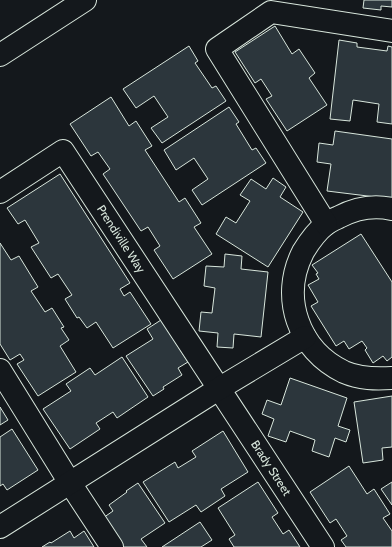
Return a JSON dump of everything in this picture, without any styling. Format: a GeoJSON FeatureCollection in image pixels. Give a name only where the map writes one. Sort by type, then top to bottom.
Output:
{"type":"FeatureCollection","features":[{"type":"Feature","properties":{"kind":"main road"},"geometry":{"type":"LineString","coordinates":[[0,55],[85,0]]}},
{"type":"Feature","properties":{"kind":"main road"},"geometry":{"type":"LineString","coordinates":[[326,224],[217,49],[271,12],[392,30]]}},
{"type":"Feature","properties":{"kind":"main road","name":"Prendiville Way"},"geometry":{"type":"LineString","coordinates":[[0,192],[63,151],[220,388]]}},
{"type":"Feature","properties":{"kind":"main road"},"geometry":{"type":"LineString","coordinates":[[392,209],[381,206],[352,210],[326,224],[308,242],[297,264],[292,289],[295,314],[305,337],[322,358],[345,372],[371,379],[392,378]]}},
{"type":"Feature","properties":{"kind":"main road"},"geometry":{"type":"LineString","coordinates":[[0,527],[220,388],[305,337]]}},
{"type":"Feature","properties":{"kind":"main road"},"geometry":{"type":"LineString","coordinates":[[0,370],[70,483],[112,547]]}},
{"type":"Feature","properties":{"kind":"main road","name":"Brady Street"},"geometry":{"type":"LineString","coordinates":[[220,388],[323,547]]}},
{"type":"Feature","properties":{"kind":"building"},"geometry":{"type":"Polygon","coordinates":[[[364,0],[392,0],[392,7],[381,6],[381,10],[363,8],[364,0]]]}},
{"type":"Feature","properties":{"kind":"building"},"geometry":{"type":"Polygon","coordinates":[[[275,26],[292,54],[299,49],[315,73],[309,78],[327,105],[287,131],[266,99],[272,96],[261,79],[255,83],[235,52],[275,26]]]}},
{"type":"Feature","properties":{"kind":"building"},"geometry":{"type":"Polygon","coordinates":[[[339,40],[357,43],[357,47],[387,51],[388,46],[392,47],[392,124],[377,122],[379,104],[353,100],[350,121],[330,119],[339,40]]]}},
{"type":"Feature","properties":{"kind":"building"},"geometry":{"type":"Polygon","coordinates":[[[189,46],[198,61],[195,63],[212,88],[216,86],[226,101],[162,143],[151,128],[168,117],[154,96],[136,108],[123,89],[189,46]]]}},
{"type":"Feature","properties":{"kind":"building"},"geometry":{"type":"Polygon","coordinates":[[[111,97],[129,126],[136,121],[152,146],[145,150],[179,202],[185,198],[201,223],[194,227],[212,254],[173,279],[154,250],[160,246],[148,227],[141,231],[103,174],[110,169],[98,152],[91,156],[70,124],[111,97]]]}},
{"type":"Feature","properties":{"kind":"building"},"geometry":{"type":"Polygon","coordinates":[[[229,107],[239,122],[236,124],[252,150],[256,148],[266,163],[202,205],[192,190],[208,179],[194,158],[176,170],[164,150],[229,107]]]}},
{"type":"Feature","properties":{"kind":"building"},"geometry":{"type":"Polygon","coordinates":[[[335,131],[392,139],[392,199],[327,191],[331,164],[317,162],[319,143],[333,145],[335,131]]]}},
{"type":"Feature","properties":{"kind":"building"},"geometry":{"type":"Polygon","coordinates":[[[60,174],[130,283],[120,289],[124,296],[130,292],[151,324],[113,348],[96,322],[87,328],[79,317],[77,318],[65,299],[72,295],[58,274],[51,278],[31,247],[39,243],[25,220],[18,224],[7,208],[60,174]]]}},
{"type":"Feature","properties":{"kind":"building"},"geometry":{"type":"Polygon","coordinates":[[[273,178],[286,187],[280,197],[303,212],[268,267],[216,234],[226,217],[236,223],[250,201],[240,195],[251,179],[266,189],[273,178]]]}},
{"type":"Feature","properties":{"kind":"building"},"geometry":{"type":"Polygon","coordinates":[[[361,234],[392,282],[392,357],[387,361],[383,356],[373,363],[365,350],[367,348],[362,341],[349,349],[344,341],[336,346],[311,306],[318,302],[308,285],[319,279],[316,274],[318,273],[312,265],[361,234]]]}},
{"type":"Feature","properties":{"kind":"building"},"geometry":{"type":"Polygon","coordinates":[[[0,243],[11,260],[19,256],[38,287],[31,291],[45,312],[52,308],[64,327],[61,328],[69,340],[60,346],[76,372],[38,396],[17,364],[24,360],[20,354],[10,360],[0,344],[0,243]]]}},
{"type":"Feature","properties":{"kind":"building"},"geometry":{"type":"Polygon","coordinates":[[[225,254],[242,256],[241,269],[268,272],[261,337],[234,334],[233,348],[217,347],[218,333],[199,331],[201,312],[212,313],[215,288],[204,286],[206,266],[224,267],[225,254]]]}},
{"type":"Feature","properties":{"kind":"building"},"geometry":{"type":"Polygon","coordinates":[[[161,320],[188,362],[178,368],[182,375],[163,387],[164,389],[153,396],[126,356],[153,339],[147,329],[161,320]]]}},
{"type":"Feature","properties":{"kind":"building"},"geometry":{"type":"Polygon","coordinates":[[[122,357],[148,397],[117,418],[113,412],[96,423],[100,429],[70,449],[43,409],[71,391],[66,384],[90,368],[95,375],[122,357]]]}},
{"type":"Feature","properties":{"kind":"building"},"geometry":{"type":"Polygon","coordinates":[[[290,378],[347,398],[338,426],[350,430],[346,442],[335,438],[329,457],[312,451],[315,440],[290,431],[286,442],[268,436],[274,419],[262,414],[267,400],[281,405],[290,378]]]}},
{"type":"Feature","properties":{"kind":"building"},"geometry":{"type":"Polygon","coordinates":[[[392,396],[392,447],[382,448],[383,460],[363,463],[354,402],[392,396]]]}},
{"type":"Feature","properties":{"kind":"building"},"geometry":{"type":"Polygon","coordinates":[[[0,407],[8,420],[0,425],[0,407]]]}},
{"type":"Feature","properties":{"kind":"building"},"geometry":{"type":"Polygon","coordinates":[[[12,429],[38,470],[7,490],[3,484],[0,486],[0,437],[12,429]]]}},
{"type":"Feature","properties":{"kind":"building"},"geometry":{"type":"Polygon","coordinates":[[[223,431],[248,472],[221,489],[225,496],[201,512],[196,505],[169,522],[143,482],[175,462],[178,468],[196,457],[192,451],[223,431]]]}},
{"type":"Feature","properties":{"kind":"building"},"geometry":{"type":"Polygon","coordinates":[[[349,466],[367,494],[374,489],[390,514],[383,518],[392,531],[392,547],[346,547],[341,540],[347,536],[336,519],[330,523],[310,492],[349,466]]]}},
{"type":"Feature","properties":{"kind":"building"},"geometry":{"type":"Polygon","coordinates":[[[258,482],[278,513],[272,517],[283,534],[289,530],[300,547],[234,547],[229,539],[235,535],[218,508],[258,482]]]}},
{"type":"Feature","properties":{"kind":"building"},"geometry":{"type":"Polygon","coordinates":[[[392,482],[392,505],[381,489],[392,482]]]}},
{"type":"Feature","properties":{"kind":"building"},"geometry":{"type":"Polygon","coordinates":[[[138,483],[165,523],[141,539],[147,547],[122,547],[103,518],[113,511],[109,505],[138,483]]]}},
{"type":"Feature","properties":{"kind":"building"},"geometry":{"type":"Polygon","coordinates":[[[200,522],[212,540],[201,547],[162,547],[200,522]]]}},
{"type":"Feature","properties":{"kind":"building"},"geometry":{"type":"Polygon","coordinates":[[[70,531],[74,538],[84,531],[94,547],[42,547],[50,542],[51,543],[70,531]]]}}]}
